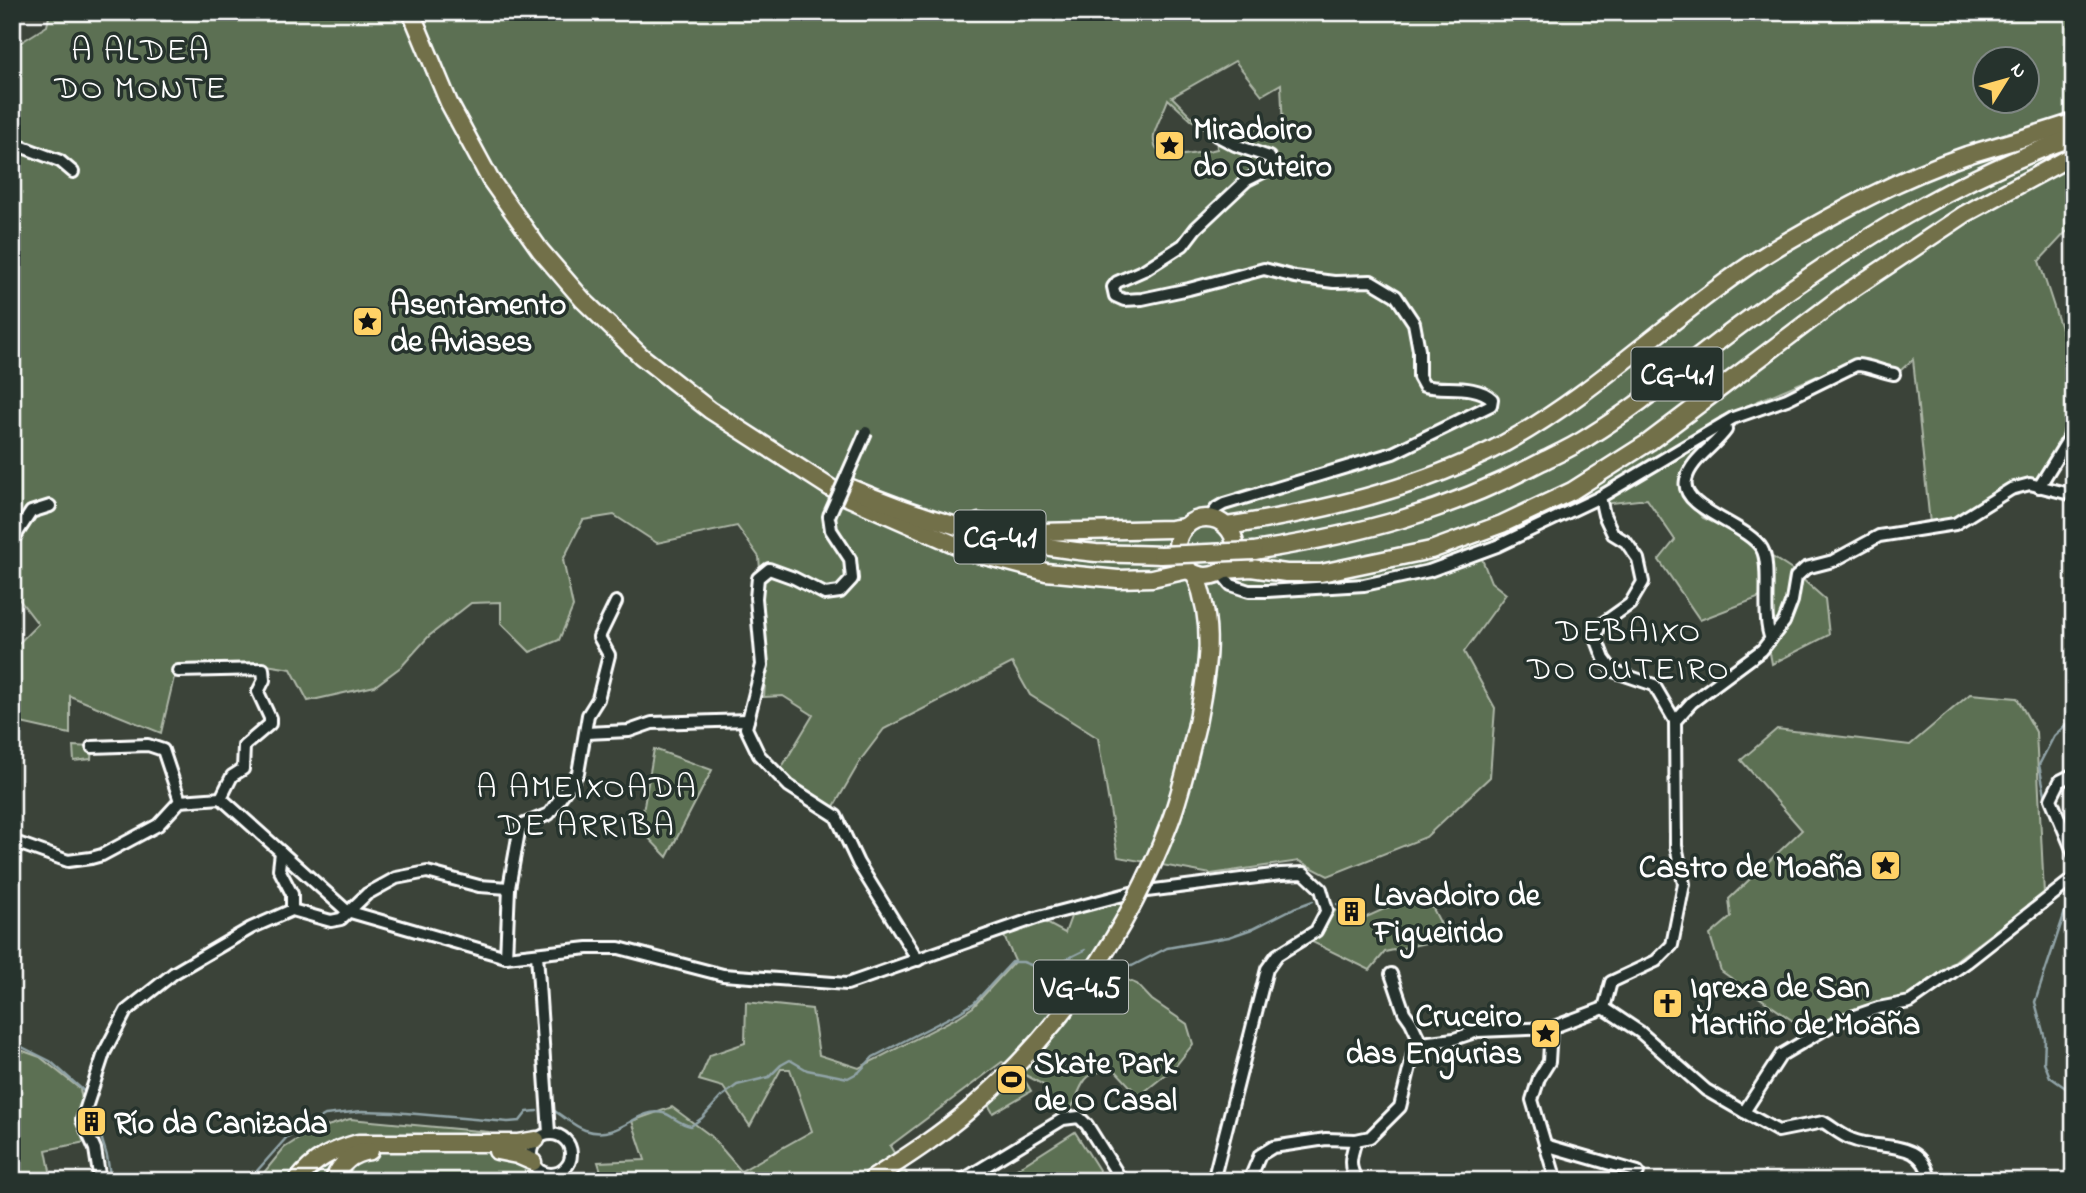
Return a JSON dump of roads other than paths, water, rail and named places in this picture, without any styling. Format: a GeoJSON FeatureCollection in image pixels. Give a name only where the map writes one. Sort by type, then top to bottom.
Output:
{"type":"FeatureCollection","features":[{"type":"Feature","properties":{"kind":"highway","name":"CG-4.1"},"geometry":{"type":"LineString","coordinates":[[411,12],[449,103],[490,178],[540,250],[583,300],[641,356],[710,410],[780,455],[846,486],[897,508],[946,524],[1022,542],[1096,553],[1161,555],[1254,551],[1328,539],[1393,524],[1452,504],[1503,482],[1598,431],[1839,255],[1906,215],[1969,182],[2074,137]]}},
{"type":"Feature","properties":{"kind":"highway"},"geometry":{"type":"LineString","coordinates":[[846,486],[964,520],[1039,532],[1171,529],[1209,518],[1227,526],[1365,497],[1426,479],[1505,443],[1567,403],[1738,272],[1875,192],[1966,156],[2074,122]]}},
{"type":"Feature","properties":{"kind":"highway"},"geometry":{"type":"LineString","coordinates":[[780,455],[840,494],[974,552],[1046,572],[1118,579],[1152,578],[1192,572],[1220,573],[1251,568],[1286,573],[1321,573],[1431,550],[1502,524],[1572,491],[1649,442],[1846,294],[1954,221],[2074,155]]}},
{"type":"Feature","properties":{"kind":"highway"},"geometry":{"type":"LineString","coordinates":[[1206,609],[1209,591],[1220,573],[1231,563],[1236,544],[1227,526]]}},
{"type":"Feature","properties":{"kind":"highway"},"geometry":{"type":"LineString","coordinates":[[1185,527],[1177,549],[1182,564],[1192,572],[1206,609]]}},
{"type":"Feature","properties":{"kind":"highway","name":"VG-4.5"},"geometry":{"type":"LineString","coordinates":[[869,1181],[968,1111],[1032,1048],[1087,979],[1136,899],[1170,820],[1197,724],[1209,652],[1206,609]]}},
{"type":"Feature","properties":{"kind":"highway"},"geometry":{"type":"LineString","coordinates":[[297,1181],[316,1161],[333,1150],[358,1143],[518,1143],[543,1137]]}},
{"type":"Feature","properties":{"kind":"highway"},"geometry":{"type":"LineString","coordinates":[[333,1181],[343,1163],[362,1152],[373,1151],[498,1151],[517,1155],[542,1172]]}},
{"type":"Feature","properties":{"kind":"street"},"geometry":{"type":"LineString","coordinates":[[1209,518],[1224,504],[1393,453],[1490,405],[1492,399],[1486,394],[1455,388],[1424,386],[1419,377],[1419,349],[1414,323],[1396,296],[1371,281],[1334,282],[1295,277],[1264,269],[1142,299],[1124,300],[1115,296],[1113,287],[1117,282],[1144,270],[1183,245],[1196,228],[1247,180],[1269,169],[1273,164],[1269,157],[1216,135]]}},
{"type":"Feature","properties":{"kind":"street"},"geometry":{"type":"LineString","coordinates":[[12,143],[61,161],[73,172]]}},
{"type":"Feature","properties":{"kind":"street"},"geometry":{"type":"LineString","coordinates":[[2074,343],[2071,357],[2074,387]]}},
{"type":"Feature","properties":{"kind":"street"},"geometry":{"type":"LineString","coordinates":[[1220,573],[1231,585],[1249,591],[1364,585],[1429,571],[1485,550],[1601,497],[1725,423],[1787,399],[1856,365],[1866,365],[1894,374]]}},
{"type":"Feature","properties":{"kind":"street"},"geometry":{"type":"LineString","coordinates":[[2039,487],[2069,438],[2074,416]]}},
{"type":"Feature","properties":{"kind":"street"},"geometry":{"type":"LineString","coordinates":[[1725,423],[1726,430],[1720,439],[1694,466],[1686,480],[1687,494],[1696,503],[1742,529],[1761,546],[1765,556],[1765,592],[1771,639]]}},
{"type":"Feature","properties":{"kind":"street"},"geometry":{"type":"LineString","coordinates":[[866,432],[830,516],[831,530],[850,559],[852,579],[840,592],[825,594],[769,569],[758,578],[756,598],[762,665],[746,728],[759,755],[789,786],[836,816],[858,863],[918,960]]}},
{"type":"Feature","properties":{"kind":"street"},"geometry":{"type":"LineString","coordinates":[[1675,721],[1692,702],[1762,650],[1784,622],[1792,601],[1796,577],[1806,568],[1833,561],[1879,536],[1955,524],[2011,489],[2030,484],[2074,495]]}},
{"type":"Feature","properties":{"kind":"street"},"geometry":{"type":"LineString","coordinates":[[1601,497],[1604,515],[1613,534],[1626,542],[1638,559],[1643,582],[1630,604],[1599,626],[1596,638],[1604,659],[1613,671],[1654,685],[1675,721],[1676,846],[1684,884],[1674,946],[1656,961],[1611,982],[1604,1008]]}},
{"type":"Feature","properties":{"kind":"street"},"geometry":{"type":"LineString","coordinates":[[12,541],[31,512],[50,506]]}},
{"type":"Feature","properties":{"kind":"street"},"geometry":{"type":"LineString","coordinates":[[506,957],[509,888],[520,826],[549,814],[578,773],[588,715],[598,699],[609,655],[599,637],[616,602]]}},
{"type":"Feature","properties":{"kind":"street"},"geometry":{"type":"LineString","coordinates":[[178,671],[263,669],[264,680],[258,692],[270,718],[270,724],[244,746],[243,769],[232,776],[220,798]]}},
{"type":"Feature","properties":{"kind":"street"},"geometry":{"type":"LineString","coordinates":[[586,733],[629,731],[652,723],[748,720]]}},
{"type":"Feature","properties":{"kind":"street"},"geometry":{"type":"LineString","coordinates":[[92,747],[148,745],[163,750],[180,801]]}},
{"type":"Feature","properties":{"kind":"street"},"geometry":{"type":"LineString","coordinates":[[2074,774],[2060,781],[2051,799],[2074,854]]}},
{"type":"Feature","properties":{"kind":"street"},"geometry":{"type":"LineString","coordinates":[[12,841],[68,861],[91,858],[102,855],[158,825],[180,801],[220,798],[347,911],[506,957],[588,948],[619,948],[723,975],[848,984],[1039,917],[1131,893],[1304,873],[1321,889],[1327,910],[1316,931],[1277,955],[1267,969],[1213,1181]]}},
{"type":"Feature","properties":{"kind":"street"},"geometry":{"type":"LineString","coordinates":[[281,852],[279,869],[292,894],[292,910]]}},
{"type":"Feature","properties":{"kind":"street"},"geometry":{"type":"LineString","coordinates":[[100,1181],[95,1149],[82,1120],[104,1053],[126,1011],[174,974],[251,928],[292,910],[331,920],[341,919],[367,894],[396,878],[427,872],[479,886],[509,888]]}},
{"type":"Feature","properties":{"kind":"street"},"geometry":{"type":"LineString","coordinates":[[1744,1112],[1781,1055],[1837,1022],[1878,1008],[1910,1002],[1967,962],[2074,878]]}},
{"type":"Feature","properties":{"kind":"street"},"geometry":{"type":"LineString","coordinates":[[537,954],[543,1137],[531,1151],[542,1172],[560,1176],[570,1161],[571,1147],[562,1137],[543,1137]]}},
{"type":"Feature","properties":{"kind":"street"},"geometry":{"type":"LineString","coordinates":[[1391,974],[1404,1012],[1421,1043]]}},
{"type":"Feature","properties":{"kind":"street"},"geometry":{"type":"LineString","coordinates":[[1604,1008],[1640,1032],[1706,1090],[1778,1131],[1822,1122],[1852,1140],[1895,1146],[1921,1157],[1928,1168],[1930,1181]]}},
{"type":"Feature","properties":{"kind":"street"},"geometry":{"type":"LineString","coordinates":[[1249,1181],[1260,1155],[1273,1147],[1326,1139],[1356,1140],[1370,1137],[1400,1107],[1413,1055],[1421,1043],[1454,1039],[1478,1031],[1551,1028],[1604,1008]]}},
{"type":"Feature","properties":{"kind":"street"},"geometry":{"type":"LineString","coordinates":[[1551,1028],[1549,1062],[1539,1079],[1532,1100],[1554,1174],[1553,1181]]}},
{"type":"Feature","properties":{"kind":"street"},"geometry":{"type":"LineString","coordinates":[[961,1181],[1063,1119],[1079,1117],[1087,1125],[1122,1181]]}},
{"type":"Feature","properties":{"kind":"street"},"geometry":{"type":"LineString","coordinates":[[1356,1140],[1349,1160],[1358,1181]]}},
{"type":"Feature","properties":{"kind":"street"},"geometry":{"type":"LineString","coordinates":[[1545,1145],[1638,1172]]}},
{"type":"Feature","properties":{"kind":"waterway"},"geometry":{"type":"LineString","coordinates":[[2046,799],[2039,765],[2054,736],[2074,717]]}},
{"type":"Feature","properties":{"kind":"waterway"},"geometry":{"type":"LineString","coordinates":[[2064,844],[2072,871]]}},
{"type":"Feature","properties":{"kind":"waterway"},"geometry":{"type":"LineString","coordinates":[[2074,885],[2035,1002],[2045,1039],[2044,1062],[2050,1077],[2074,1094]]}},
{"type":"Feature","properties":{"kind":"waterway"},"geometry":{"type":"LineString","coordinates":[[1107,958],[1132,966],[1167,948],[1229,937],[1252,929],[1313,901]]}},
{"type":"Feature","properties":{"kind":"waterway"},"geometry":{"type":"LineString","coordinates":[[1337,904],[1346,909]]}},
{"type":"Feature","properties":{"kind":"waterway"},"geometry":{"type":"LineString","coordinates":[[553,1110],[581,1128],[597,1132],[608,1132],[653,1112],[666,1114],[691,1126],[737,1085],[769,1077],[790,1060],[807,1070],[848,1078],[859,1072],[873,1057],[974,1003],[1012,962],[1023,962],[1044,970],[1085,950]]}},
{"type":"Feature","properties":{"kind":"waterway"},"geometry":{"type":"LineString","coordinates":[[12,1042],[50,1061],[86,1093]]}},
{"type":"Feature","properties":{"kind":"waterway"},"geometry":{"type":"LineString","coordinates":[[91,1104],[110,1175],[114,1181]]}},
{"type":"Feature","properties":{"kind":"waterway"},"geometry":{"type":"LineString","coordinates":[[248,1181],[287,1137],[325,1115],[362,1111],[394,1112],[508,1122],[520,1121],[527,1112],[537,1111]]}},
{"type":"Feature","properties":{"kind":"place","name":"Miradoiro do Outeiro"},"geometry":{"type":"Point","coordinates":[1170,146]}},
{"type":"Feature","properties":{"kind":"place","name":"Asentamento de Aviases"},"geometry":{"type":"Point","coordinates":[367,321]}},
{"type":"Feature","properties":{"kind":"place","name":"Castro de Moaña"},"geometry":{"type":"Point","coordinates":[1885,866]}},
{"type":"Feature","properties":{"kind":"place","name":"Lavadoiro de Figueirido"},"geometry":{"type":"Point","coordinates":[1351,912]}},
{"type":"Feature","properties":{"kind":"place","name":"Igrexa de San Martiño de Moaña"},"geometry":{"type":"Point","coordinates":[1667,1004]}},
{"type":"Feature","properties":{"kind":"place","name":"Cruceiro das Engurias"},"geometry":{"type":"Point","coordinates":[1545,1033]}},
{"type":"Feature","properties":{"kind":"place","name":"Skate Park de O Casal"},"geometry":{"type":"Point","coordinates":[1011,1080]}},
{"type":"Feature","properties":{"kind":"place","name":"Río da Canizada"},"geometry":{"type":"Point","coordinates":[91,1122]}},
{"type":"Feature","properties":{"kind":"district","name":"A ALDEA DO MONTE"},"geometry":{"type":"Point","coordinates":[141,67]}},
{"type":"Feature","properties":{"kind":"district","name":"DEBAIXO DO OUTEIRO"},"geometry":{"type":"Point","coordinates":[1629,648]}},
{"type":"Feature","properties":{"kind":"district","name":"A AMEIXOADA DE ARRIBA"},"geometry":{"type":"Point","coordinates":[587,804]}}]}
